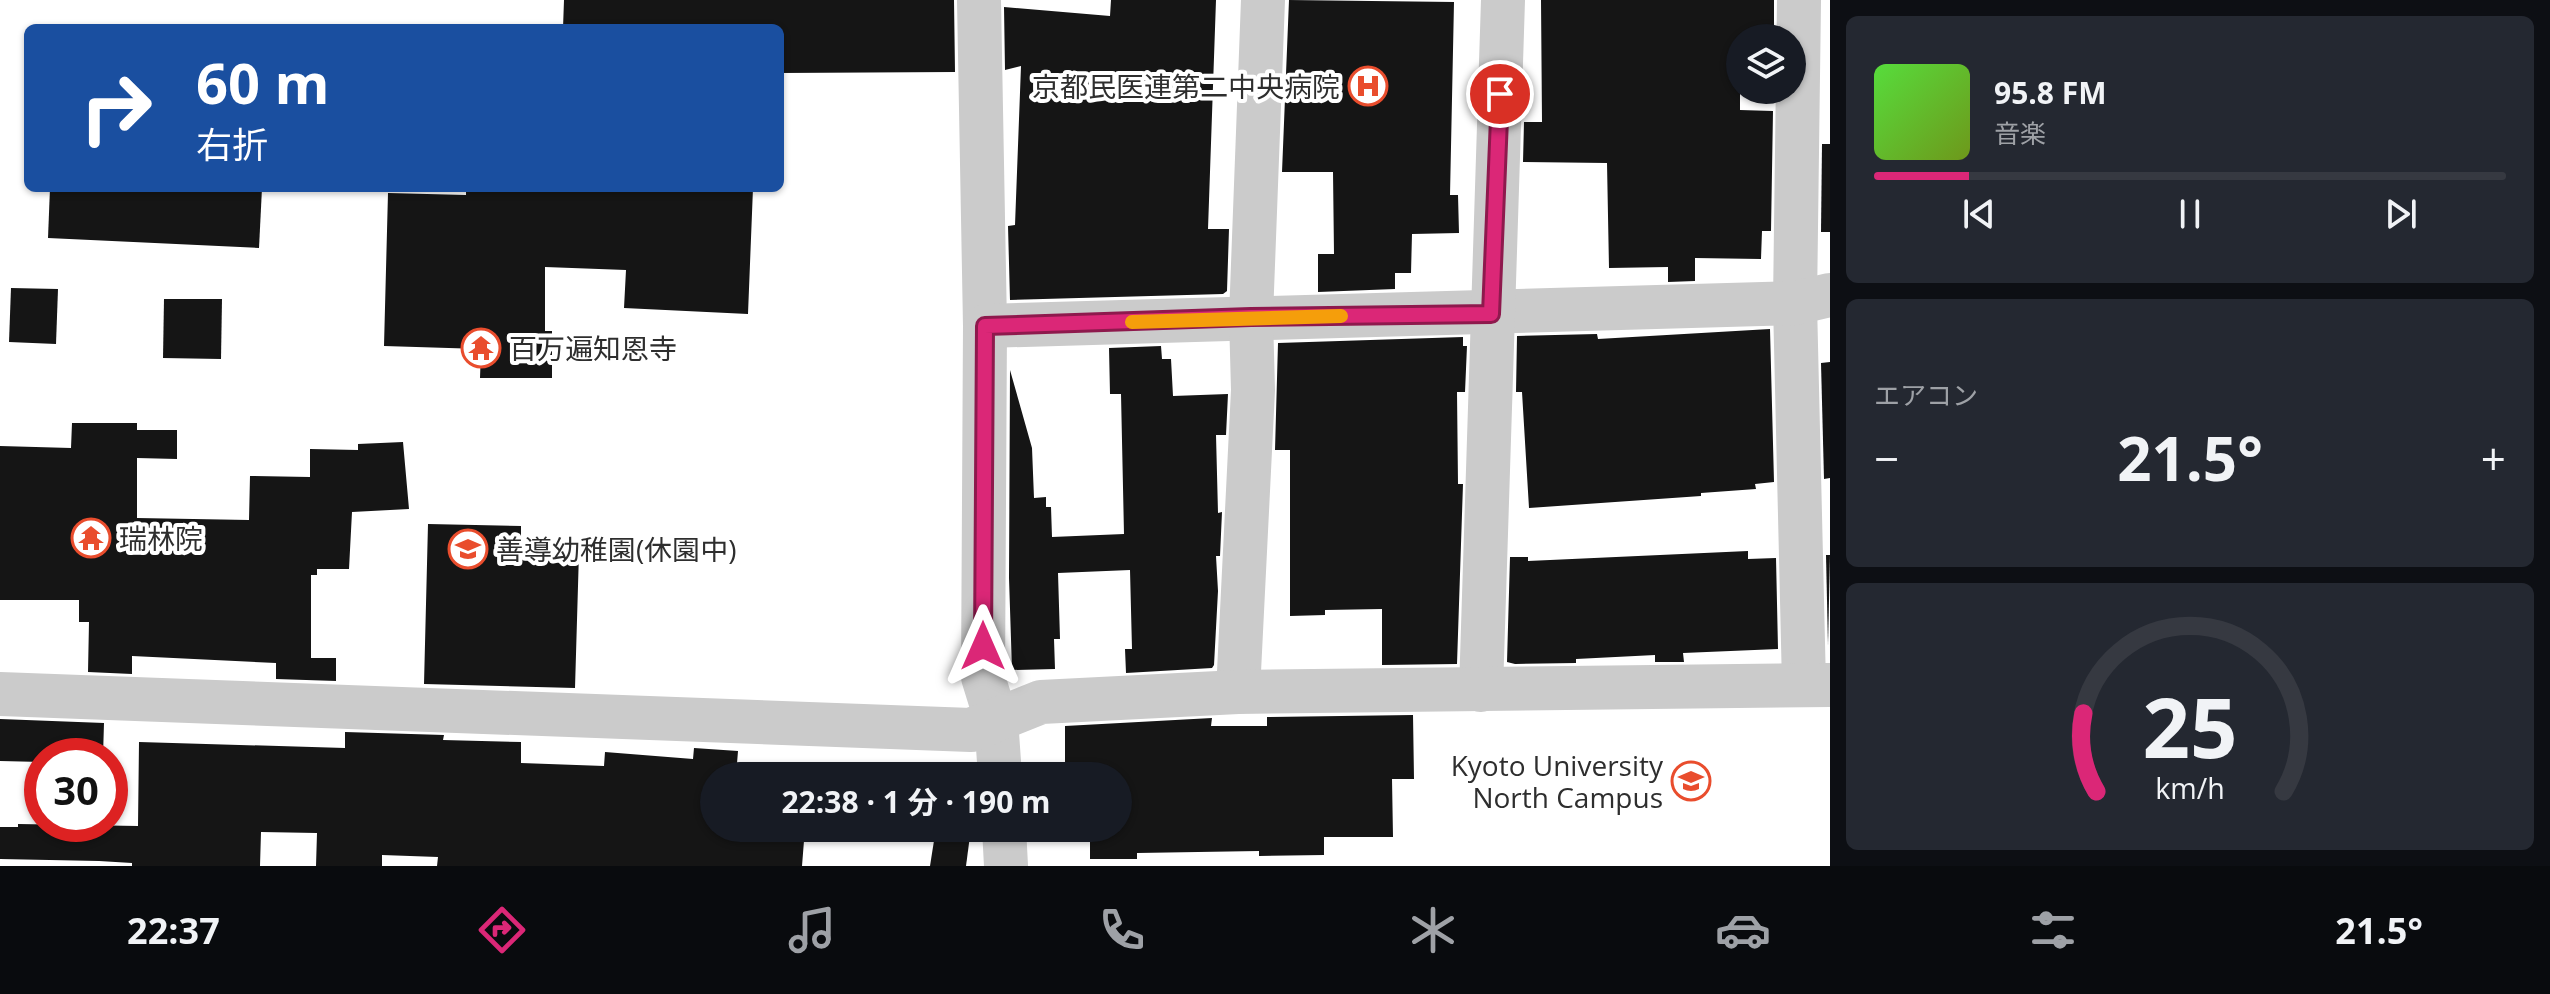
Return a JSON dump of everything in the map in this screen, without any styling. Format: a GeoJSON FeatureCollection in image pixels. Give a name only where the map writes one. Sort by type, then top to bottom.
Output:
{"type":"FeatureCollection","features":[{"type":"Feature","properties":{"kind":"street"},"geometry":{"type":"LineString","coordinates":[[979,0],[985,326],[983,677],[996,719],[999,762]]}},
{"type":"Feature","properties":{"kind":"street"},"geometry":{"type":"LineString","coordinates":[[1238,692],[1253,390],[1251,317],[1263,0]]}},
{"type":"Feature","properties":{"kind":"street"},"geometry":{"type":"LineString","coordinates":[[1481,690],[1503,0]]}},
{"type":"Feature","properties":{"kind":"street"},"geometry":{"type":"LineString","coordinates":[[0,694],[971,730],[1041,702],[1238,692],[1817,685],[1813,299],[1799,0]]}},
{"type":"Feature","properties":{"kind":"street"},"geometry":{"type":"LineString","coordinates":[[985,326],[1251,317],[1491,314],[1813,299]]}},
{"type":"Feature","properties":{"kind":"street"},"geometry":{"type":"LineString","coordinates":[[1005,842],[1006,866]]}},
{"type":"Feature","properties":{"kind":"building"},"geometry":{"type":"Polygon","coordinates":[[[564,0],[954,0],[955,72],[784,73],[784,24],[563,24],[564,0]]]}},
{"type":"Feature","properties":{"kind":"building"},"geometry":{"type":"Polygon","coordinates":[[[1111,0],[1216,0],[1208,229],[1229,229],[1227,291],[1223,294],[1010,300],[1008,226],[1015,225],[1021,66],[1005,70],[1004,7],[1110,16],[1111,0]]]}},
{"type":"Feature","properties":{"kind":"building","name":"京都民医連第二中央病院"},"geometry":{"type":"Polygon","coordinates":[[[1289,0],[1454,2],[1450,195],[1458,195],[1459,233],[1412,234],[1411,273],[1395,273],[1395,289],[1318,292],[1318,254],[1334,254],[1333,172],[1282,172],[1289,0]]]}},
{"type":"Feature","properties":{"kind":"building"},"geometry":{"type":"Polygon","coordinates":[[[1541,0],[1774,0],[1774,24],[1726,24],[1726,104],[1740,104],[1740,110],[1773,111],[1771,231],[1762,231],[1761,259],[1695,258],[1695,281],[1668,282],[1668,267],[1609,268],[1607,163],[1523,162],[1524,122],[1542,122],[1541,0]]]}},
{"type":"Feature","properties":{"kind":"building"},"geometry":{"type":"Polygon","coordinates":[[[1822,144],[1830,144],[1830,232],[1821,232],[1822,144]]]}},
{"type":"Feature","properties":{"kind":"building"},"geometry":{"type":"Polygon","coordinates":[[[50,192],[262,192],[259,248],[48,238],[50,192]]]}},
{"type":"Feature","properties":{"kind":"building"},"geometry":{"type":"Polygon","coordinates":[[[466,192],[753,192],[748,314],[624,308],[626,270],[545,267],[545,331],[552,331],[552,378],[480,378],[481,349],[384,346],[388,193],[466,195],[466,192]]]}},
{"type":"Feature","properties":{"kind":"building"},"geometry":{"type":"Polygon","coordinates":[[[11,288],[58,289],[56,344],[9,342],[11,288]]]}},
{"type":"Feature","properties":{"kind":"building"},"geometry":{"type":"Polygon","coordinates":[[[164,299],[222,299],[221,359],[163,358],[164,299]]]}},
{"type":"Feature","properties":{"kind":"building"},"geometry":{"type":"Polygon","coordinates":[[[1770,329],[1774,482],[1755,484],[1756,489],[1701,493],[1701,496],[1529,508],[1522,392],[1516,392],[1517,336],[1597,334],[1598,339],[1770,329]]]}},
{"type":"Feature","properties":{"kind":"building"},"geometry":{"type":"Polygon","coordinates":[[[1463,337],[1463,346],[1467,346],[1465,392],[1457,392],[1458,484],[1463,484],[1457,664],[1382,665],[1382,609],[1325,610],[1325,615],[1290,616],[1290,450],[1275,450],[1278,343],[1463,337]]]}},
{"type":"Feature","properties":{"kind":"building"},"geometry":{"type":"Polygon","coordinates":[[[1161,346],[1162,359],[1171,359],[1173,396],[1228,394],[1226,435],[1216,435],[1218,513],[1222,512],[1220,556],[1216,556],[1218,591],[1214,665],[1212,668],[1126,673],[1125,649],[1132,649],[1130,570],[1058,573],[1060,639],[1054,639],[1055,669],[1012,670],[1010,370],[1032,448],[1034,498],[1046,497],[1046,507],[1051,507],[1052,537],[1124,534],[1121,394],[1110,394],[1109,348],[1161,346]]]}},
{"type":"Feature","properties":{"kind":"building"},"geometry":{"type":"Polygon","coordinates":[[[1830,362],[1830,478],[1824,479],[1821,363],[1830,362]]]}},
{"type":"Feature","properties":{"kind":"building"},"geometry":{"type":"Polygon","coordinates":[[[72,423],[137,423],[137,430],[177,430],[177,459],[137,458],[137,518],[249,520],[250,476],[310,477],[310,449],[358,450],[358,444],[403,442],[409,509],[352,512],[349,569],[317,569],[317,575],[311,575],[311,658],[336,658],[336,681],[276,679],[276,663],[132,656],[132,674],[88,672],[89,622],[79,622],[79,600],[0,600],[0,446],[71,448],[72,423]]]}},
{"type":"Feature","properties":{"kind":"building"},"geometry":{"type":"Polygon","coordinates":[[[428,524],[521,526],[521,550],[579,552],[575,688],[424,684],[428,524]]]}},
{"type":"Feature","properties":{"kind":"building"},"geometry":{"type":"Polygon","coordinates":[[[1748,551],[1748,559],[1776,558],[1778,649],[1683,653],[1684,662],[1655,662],[1655,655],[1576,659],[1576,663],[1507,662],[1510,557],[1528,557],[1528,561],[1748,551]]]}},
{"type":"Feature","properties":{"kind":"building"},"geometry":{"type":"Polygon","coordinates":[[[1826,555],[1830,555],[1828,646],[1826,555]]]}},
{"type":"Feature","properties":{"kind":"building"},"geometry":{"type":"Polygon","coordinates":[[[1413,715],[1414,779],[1392,779],[1393,837],[1324,837],[1324,855],[1259,856],[1259,851],[1137,853],[1137,859],[1090,859],[1090,842],[1132,842],[1132,762],[1065,762],[1065,726],[1212,718],[1211,726],[1267,726],[1267,717],[1413,715]]]}},
{"type":"Feature","properties":{"kind":"building"},"geometry":{"type":"Polygon","coordinates":[[[0,719],[104,723],[104,738],[24,738],[24,762],[0,761],[0,719]]]}},
{"type":"Feature","properties":{"kind":"building"},"geometry":{"type":"Polygon","coordinates":[[[345,732],[444,735],[443,740],[521,742],[521,763],[604,766],[605,752],[693,759],[694,748],[738,751],[737,762],[700,762],[700,842],[804,842],[802,866],[437,866],[438,857],[382,855],[382,866],[316,866],[317,833],[261,832],[260,866],[132,866],[132,863],[99,861],[0,859],[0,827],[18,827],[18,824],[24,824],[24,842],[128,842],[128,826],[138,826],[139,742],[345,748],[345,732]]]}},
{"type":"Feature","properties":{"kind":"building"},"geometry":{"type":"Polygon","coordinates":[[[934,842],[969,842],[966,866],[930,866],[934,842]]]}},
{"type":"Feature","properties":{"kind":"slow traffic"},"geometry":{"type":"LineString","coordinates":[[1132,322],[1341,316]]}},
{"type":"Feature","properties":{"kind":"place","name":"京都民医連第二中央病院"},"geometry":{"type":"Point","coordinates":[1368,86]}},
{"type":"Feature","properties":{"kind":"place","name":"百万遍知恩寺"},"geometry":{"type":"Point","coordinates":[481,348]}},
{"type":"Feature","properties":{"kind":"place","name":"瑞林院"},"geometry":{"type":"Point","coordinates":[91,538]}},
{"type":"Feature","properties":{"kind":"place","name":"善導幼稚園(休園中)"},"geometry":{"type":"Point","coordinates":[468,549]}},
{"type":"Feature","properties":{"kind":"place","name":"Kyoto University North Campus"},"geometry":{"type":"Point","coordinates":[1691,781]}},
{"type":"Feature","properties":{"kind":"route"},"geometry":{"type":"LineString","coordinates":[[983,646],[985,326],[1251,317],[1491,314],[1500,94]]}}]}
